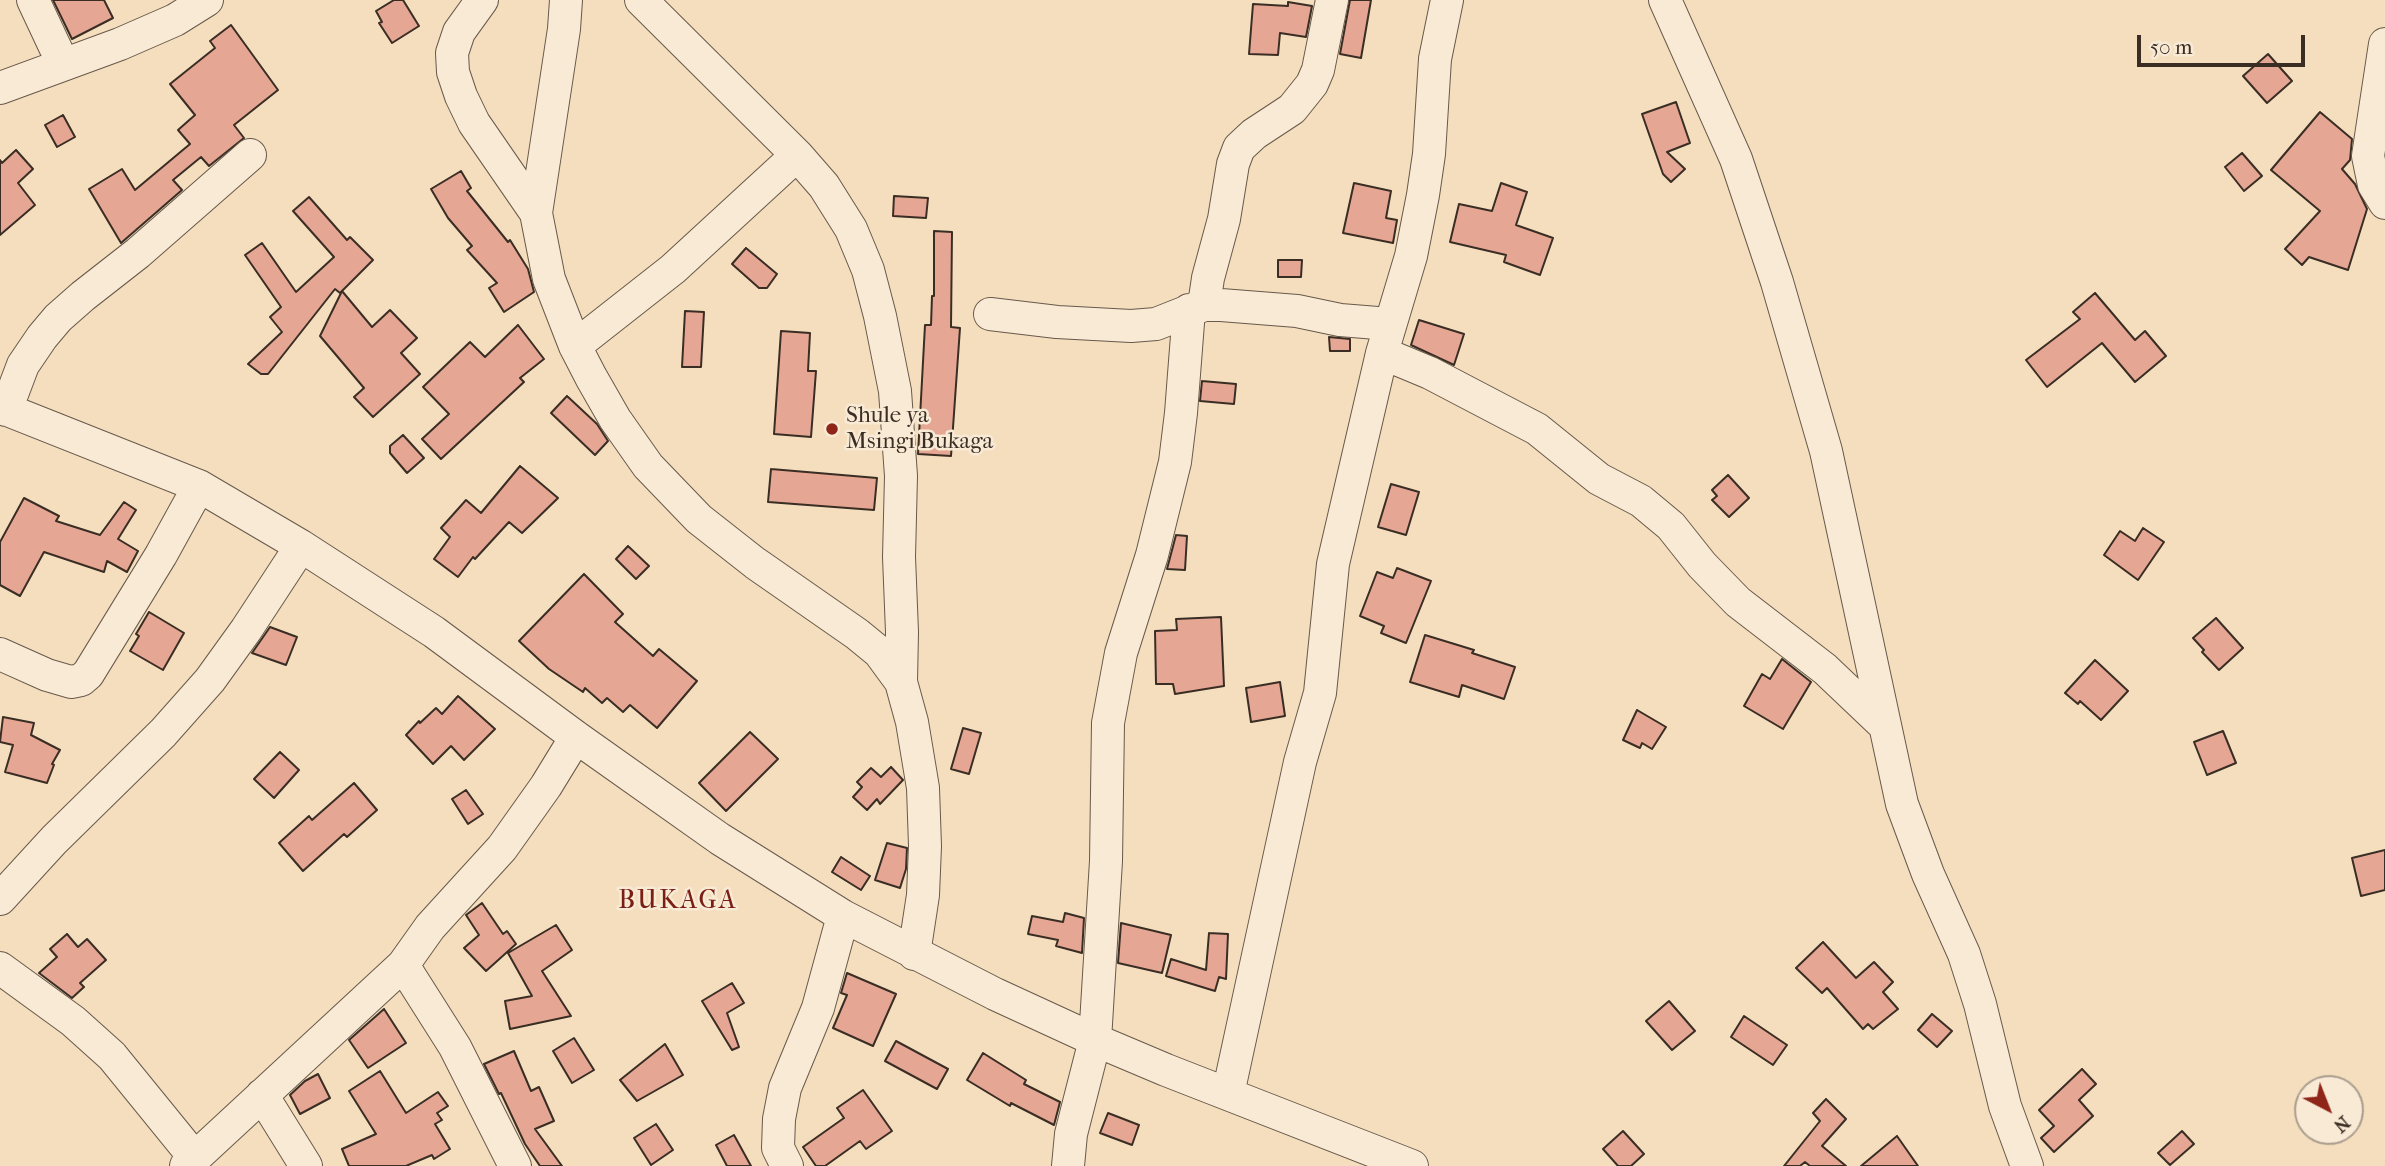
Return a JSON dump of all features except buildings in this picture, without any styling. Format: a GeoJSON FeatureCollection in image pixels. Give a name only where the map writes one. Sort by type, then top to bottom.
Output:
{"type":"FeatureCollection","features":[{"type":"Feature","properties":{"kind":"street"},"geometry":{"type":"LineString","coordinates":[[33,0],[63,64]]}},
{"type":"Feature","properties":{"kind":"street"},"geometry":{"type":"LineString","coordinates":[[0,88],[120,44],[175,20],[207,0]]}},
{"type":"Feature","properties":{"kind":"street"},"geometry":{"type":"LineString","coordinates":[[482,0],[458,32],[452,53],[453,72],[474,122],[536,213]]}},
{"type":"Feature","properties":{"kind":"street"},"geometry":{"type":"LineString","coordinates":[[566,0],[536,213],[549,279],[575,346],[615,419],[648,466],[690,510],[755,563],[857,634],[878,652],[901,682]]}},
{"type":"Feature","properties":{"kind":"street"},"geometry":{"type":"LineString","coordinates":[[641,0],[797,155],[824,186],[851,229],[868,270],[895,391],[901,476],[901,682],[910,711],[923,788],[923,895],[914,954]]}},
{"type":"Feature","properties":{"kind":"street"},"geometry":{"type":"LineString","coordinates":[[1068,1166],[1071,1134],[1095,1040],[1107,862],[1108,723],[1121,653],[1152,555],[1175,463],[1197,308],[1209,278],[1224,219],[1233,164],[1239,148],[1254,134],[1292,109],[1312,84],[1318,70],[1332,0]]}},
{"type":"Feature","properties":{"kind":"street"},"geometry":{"type":"LineString","coordinates":[[1228,1094],[1300,762],[1320,692],[1334,564],[1386,338],[1410,256],[1423,195],[1429,154],[1435,59],[1447,0]]}},
{"type":"Feature","properties":{"kind":"street"},"geometry":{"type":"LineString","coordinates":[[1665,0],[1736,159],[1777,282],[1826,451],[1902,804],[1928,874],[1964,954],[1980,1004],[2005,1106],[2027,1166]]}},
{"type":"Feature","properties":{"kind":"street"},"geometry":{"type":"LineString","coordinates":[[2385,44],[2368,156],[2374,185],[2385,204]]}},
{"type":"Feature","properties":{"kind":"street"},"geometry":{"type":"LineString","coordinates":[[250,155],[138,253],[58,318],[23,365],[3,408],[199,486],[301,546],[434,632],[720,839],[843,916],[995,994],[1095,1040],[1412,1166]]}},
{"type":"Feature","properties":{"kind":"street"},"geometry":{"type":"LineString","coordinates":[[575,346],[673,269],[797,155]]}},
{"type":"Feature","properties":{"kind":"street"},"geometry":{"type":"LineString","coordinates":[[990,314],[1057,322],[1131,326],[1156,324],[1197,308],[1297,311],[1340,320],[1386,338],[1430,373],[1537,429],[1599,479],[1642,501],[1671,526],[1702,565],[1738,602],[1825,669],[1885,726]]}},
{"type":"Feature","properties":{"kind":"street"},"geometry":{"type":"LineString","coordinates":[[0,654],[71,682],[81,680],[125,616],[199,486]]}},
{"type":"Feature","properties":{"kind":"street"},"geometry":{"type":"LineString","coordinates":[[0,899],[54,840],[96,802],[163,733],[210,680],[301,546]]}},
{"type":"Feature","properties":{"kind":"street"},"geometry":{"type":"LineString","coordinates":[[0,968],[73,1021],[112,1056],[190,1162],[403,965],[430,927],[502,848],[546,786],[576,737]]}},
{"type":"Feature","properties":{"kind":"street"},"geometry":{"type":"LineString","coordinates":[[778,1160],[779,1119],[785,1088],[818,1008],[843,916]]}},
{"type":"Feature","properties":{"kind":"street"},"geometry":{"type":"LineString","coordinates":[[403,965],[455,1046],[515,1166]]}},
{"type":"Feature","properties":{"kind":"street"},"geometry":{"type":"LineString","coordinates":[[262,1095],[306,1166]]}},
{"type":"Feature","properties":{"kind":"place","name":"Shule ya Msingi Bukaga"},"geometry":{"type":"Point","coordinates":[832,429]}},
{"type":"Feature","properties":{"kind":"district","name":"BUKAGA"},"geometry":{"type":"Point","coordinates":[678,902]}}]}
